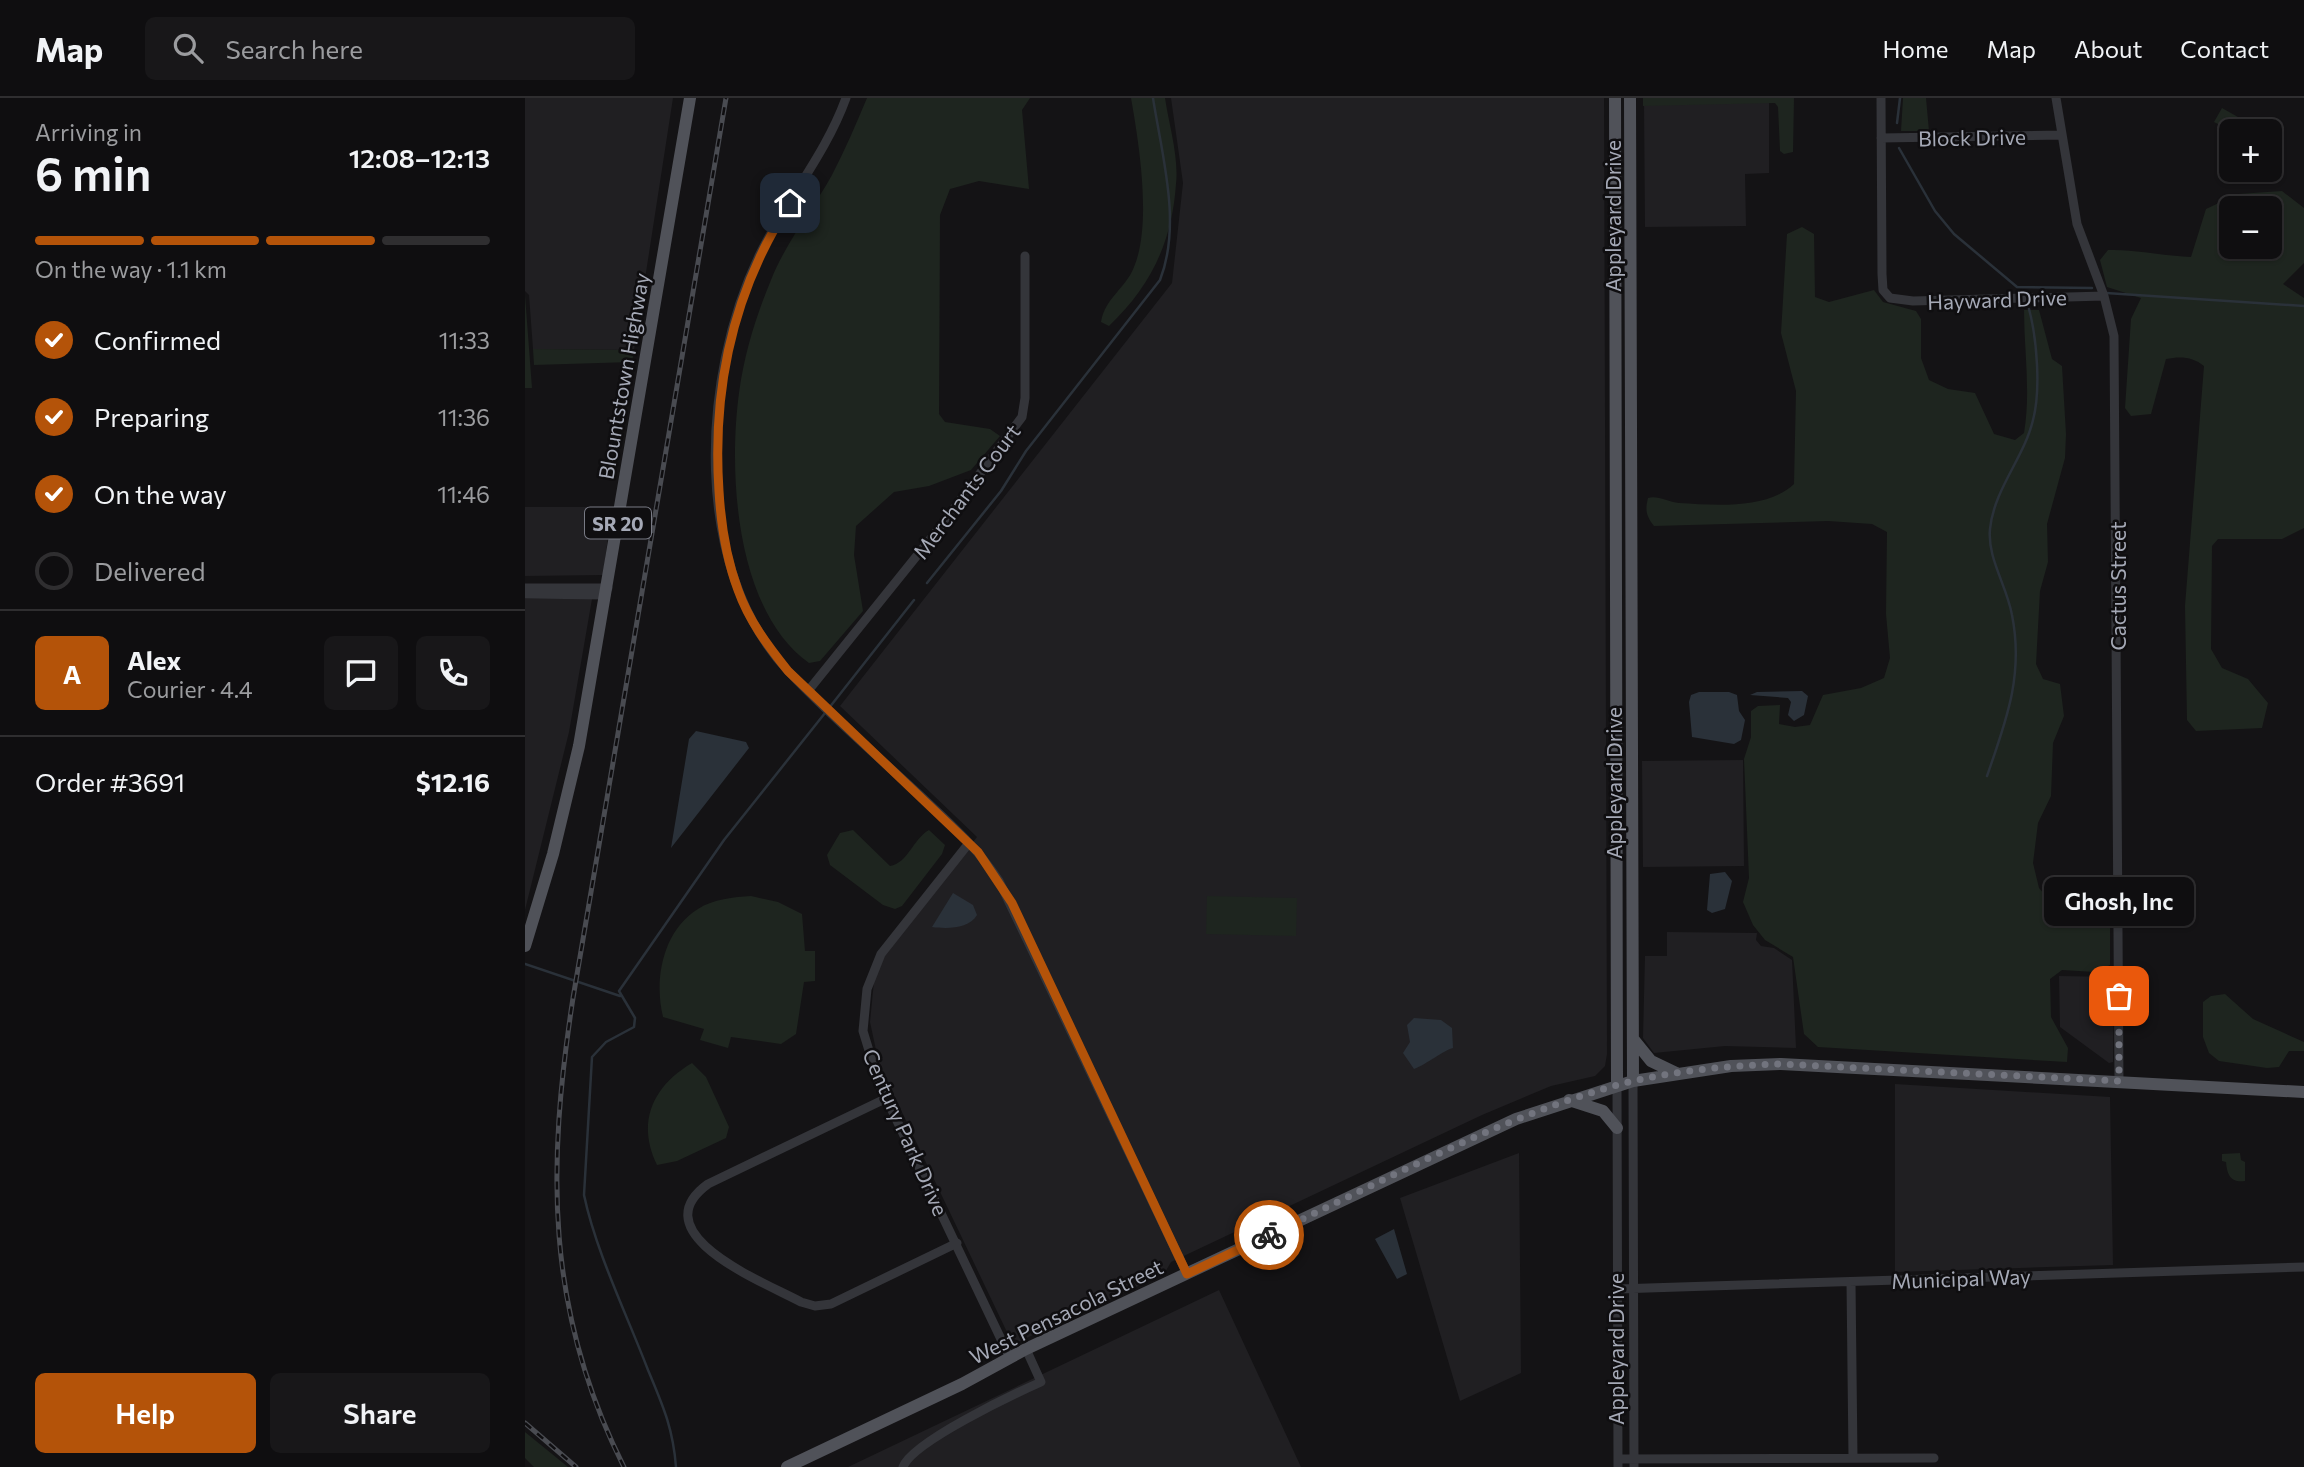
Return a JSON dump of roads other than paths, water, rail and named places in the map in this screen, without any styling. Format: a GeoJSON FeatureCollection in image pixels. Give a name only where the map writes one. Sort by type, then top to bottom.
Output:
{"type":"FeatureCollection","features":[{"type":"Feature","properties":{"kind":"main road","name":"Blountstown Highway"},"geometry":{"type":"LineString","coordinates":[[526,945],[569,792],[607,591],[690,98]]}},
{"type":"Feature","properties":{"kind":"main road","name":"Appleyard Drive"},"geometry":{"type":"LineString","coordinates":[[1615,98],[1616,1085]]}},
{"type":"Feature","properties":{"kind":"main road","name":"Appleyard Drive"},"geometry":{"type":"LineString","coordinates":[[1630,98],[1633,1081]]}},
{"type":"Feature","properties":{"kind":"main road"},"geometry":{"type":"LineString","coordinates":[[1633,1039],[1651,1061],[1676,1073]]}},
{"type":"Feature","properties":{"kind":"main road","name":"West Pensacola Street"},"geometry":{"type":"LineString","coordinates":[[787,1467],[1026,1349],[1516,1119],[1616,1085],[1676,1073],[1781,1064],[2304,1092]]}},
{"type":"Feature","properties":{"kind":"main road"},"geometry":{"type":"LineString","coordinates":[[1569,1100],[1603,1111],[1617,1128]]}},
{"type":"Feature","properties":{"kind":"street"},"geometry":{"type":"LineString","coordinates":[[846,98],[819,156],[756,262],[741,297],[721,380],[716,445],[724,541],[741,598],[769,647],[811,694],[987,862],[1012,903],[1187,1274]]}},
{"type":"Feature","properties":{"kind":"street"},"geometry":{"type":"LineString","coordinates":[[1881,98],[1881,138]]}},
{"type":"Feature","properties":{"kind":"street","name":"Cactus Street"},"geometry":{"type":"LineString","coordinates":[[2056,98],[2077,224],[2104,296],[2113,329],[2116,362],[2119,1081]]}},
{"type":"Feature","properties":{"kind":"street","name":"Block Drive"},"geometry":{"type":"LineString","coordinates":[[1881,138],[2063,135]]}},
{"type":"Feature","properties":{"kind":"street","name":"Hayward Drive"},"geometry":{"type":"LineString","coordinates":[[1881,138],[1882,274],[1883,290],[1890,298],[1913,301],[2104,296]]}},
{"type":"Feature","properties":{"kind":"street"},"geometry":{"type":"LineString","coordinates":[[1615,197],[1631,197]]}},
{"type":"Feature","properties":{"kind":"street","name":"Merchants Court"},"geometry":{"type":"LineString","coordinates":[[811,694],[1022,417],[1025,398],[1025,256]]}},
{"type":"Feature","properties":{"kind":"street"},"geometry":{"type":"LineString","coordinates":[[1616,403],[1631,403]]}},
{"type":"Feature","properties":{"kind":"street"},"geometry":{"type":"LineString","coordinates":[[1616,587],[1632,586]]}},
{"type":"Feature","properties":{"kind":"street"},"geometry":{"type":"LineString","coordinates":[[525,588],[607,591]]}},
{"type":"Feature","properties":{"kind":"street"},"geometry":{"type":"LineString","coordinates":[[525,594],[607,591]]}},
{"type":"Feature","properties":{"kind":"street"},"geometry":{"type":"LineString","coordinates":[[1616,755],[1632,755]]}},
{"type":"Feature","properties":{"kind":"street","name":"Century Park Drive"},"geometry":{"type":"LineString","coordinates":[[969,843],[890,940],[868,984],[863,1031],[870,1061],[1010,1358]]}},
{"type":"Feature","properties":{"kind":"street"},"geometry":{"type":"LineString","coordinates":[[1616,874],[1633,867]]}},
{"type":"Feature","properties":{"kind":"street","name":"Appleyard Drive"},"geometry":{"type":"LineString","coordinates":[[1633,1081],[1634,1463]]}},
{"type":"Feature","properties":{"kind":"street","name":"Appleyard Drive"},"geometry":{"type":"LineString","coordinates":[[1616,1085],[1618,1463]]}},
{"type":"Feature","properties":{"kind":"street"},"geometry":{"type":"LineString","coordinates":[[887,1098],[708,1184],[699,1190],[691,1204],[690,1228],[704,1248],[809,1304],[831,1304],[957,1243]]}},
{"type":"Feature","properties":{"kind":"street","name":"Municipal Way"},"geometry":{"type":"LineString","coordinates":[[1617,1289],[2304,1267]]}},
{"type":"Feature","properties":{"kind":"street"},"geometry":{"type":"LineString","coordinates":[[1851,1282],[1853,1458]]}},
{"type":"Feature","properties":{"kind":"street"},"geometry":{"type":"LineString","coordinates":[[903,1467],[914,1450],[994,1403],[1041,1382],[1026,1349]]}},
{"type":"Feature","properties":{"kind":"street"},"geometry":{"type":"LineString","coordinates":[[1618,1463],[1934,1458]]}},
{"type":"Feature","properties":{"kind":"waterway"},"geometry":{"type":"LineString","coordinates":[[927,583],[1001,491],[1026,451],[1160,280],[1166,258],[1170,213],[1153,98]]}},
{"type":"Feature","properties":{"kind":"waterway"},"geometry":{"type":"LineString","coordinates":[[1897,123],[1900,98]]}},
{"type":"Feature","properties":{"kind":"waterway"},"geometry":{"type":"LineString","coordinates":[[1899,148],[1935,211],[1954,234],[2017,287],[2092,288]]}},
{"type":"Feature","properties":{"kind":"waterway"},"geometry":{"type":"LineString","coordinates":[[2106,293],[2304,306]]}},
{"type":"Feature","properties":{"kind":"waterway"},"geometry":{"type":"LineString","coordinates":[[1987,776],[2011,697],[2016,658],[2012,615],[1991,551],[1990,529],[1997,500],[2033,420],[2037,394],[2037,365],[2029,309]]}},
{"type":"Feature","properties":{"kind":"waterway"},"geometry":{"type":"LineString","coordinates":[[829,708],[914,600]]}},
{"type":"Feature","properties":{"kind":"waterway"},"geometry":{"type":"LineString","coordinates":[[676,1467],[667,1417],[604,1261],[584,1195],[592,1057],[606,1042],[634,1027],[635,1018],[619,991],[724,840],[825,713]]}},
{"type":"Feature","properties":{"kind":"waterway"},"geometry":{"type":"LineString","coordinates":[[525,964],[620,996]]}},
{"type":"Feature","properties":{"kind":"railway"},"geometry":{"type":"LineString","coordinates":[[624,1467],[598,1409],[579,1351],[566,1294],[559,1237],[559,1120],[573,998],[726,98]]}},
{"type":"Feature","properties":{"kind":"railway"},"geometry":{"type":"LineString","coordinates":[[525,1423],[576,1467]]}},
{"type":"Feature","properties":{"kind":"place","name":"Ghosh, Inc"},"geometry":{"type":"Point","coordinates":[2119,996]}}]}
